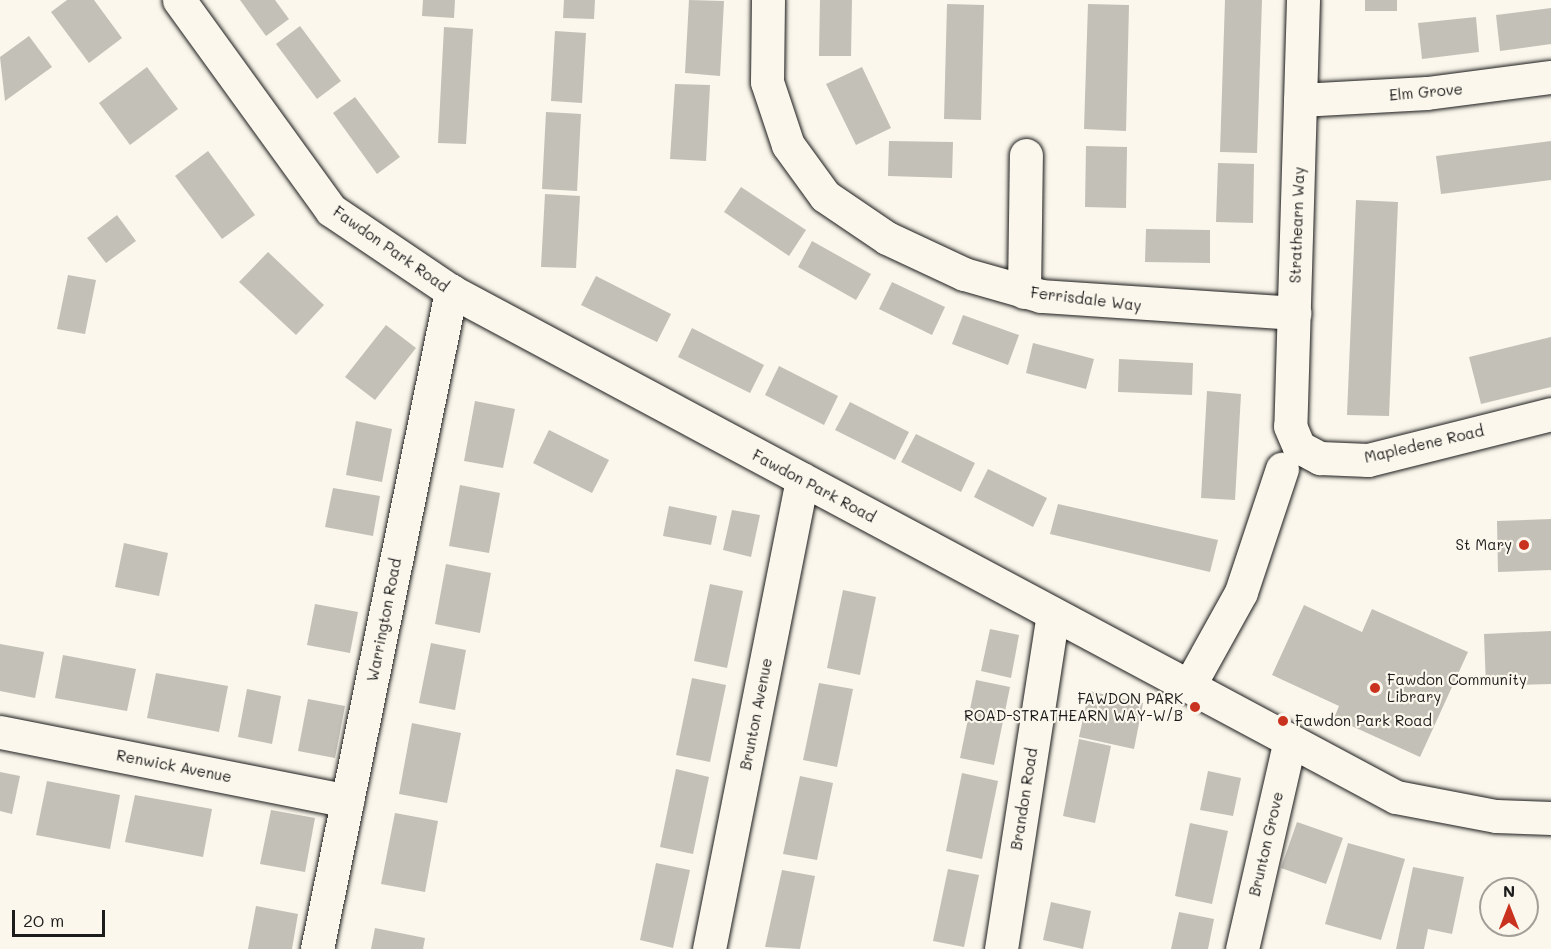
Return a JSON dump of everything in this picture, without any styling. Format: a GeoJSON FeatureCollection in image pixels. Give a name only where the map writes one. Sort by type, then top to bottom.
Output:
{"type":"FeatureCollection","features":[{"type":"Feature","properties":{"kind":"street","name":"Fawdon Park Road"},"geometry":{"type":"LineString","coordinates":[[179,0],[331,210],[451,291],[1396,797],[1496,816],[1551,818]]}},
{"type":"Feature","properties":{"kind":"street","name":"Ferrisdale Way"},"geometry":{"type":"LineString","coordinates":[[768,0],[767,82],[775,113],[802,169],[825,196],[929,260],[1024,292],[1104,304],[1294,313]]}},
{"type":"Feature","properties":{"kind":"street","name":"Strathearn Way"},"geometry":{"type":"LineString","coordinates":[[1291,458],[1290,426],[1303,0]]}},
{"type":"Feature","properties":{"kind":"street","name":"Elm Grove"},"geometry":{"type":"LineString","coordinates":[[1300,100],[1427,93],[1551,76]]}},
{"type":"Feature","properties":{"kind":"street"},"geometry":{"type":"LineString","coordinates":[[1024,292],[1026,155]]}},
{"type":"Feature","properties":{"kind":"street","name":"Warrington Road"},"geometry":{"type":"LineString","coordinates":[[317,949],[451,291]]}},
{"type":"Feature","properties":{"kind":"street","name":"Mapledene Road"},"geometry":{"type":"LineString","coordinates":[[1291,458],[1368,460],[1551,414]]}},
{"type":"Feature","properties":{"kind":"street"},"geometry":{"type":"LineString","coordinates":[[1189,686],[1241,592],[1291,458]]}},
{"type":"Feature","properties":{"kind":"street","name":"Brunton Avenue"},"geometry":{"type":"LineString","coordinates":[[709,949],[802,479]]}},
{"type":"Feature","properties":{"kind":"street","name":"Brandon Road"},"geometry":{"type":"LineString","coordinates":[[1001,949],[1053,614]]}},
{"type":"Feature","properties":{"kind":"street","name":"Renwick Avenue"},"geometry":{"type":"LineString","coordinates":[[0,732],[347,801]]}},
{"type":"Feature","properties":{"kind":"street","name":"Brunton Grove"},"geometry":{"type":"LineString","coordinates":[[1242,949],[1290,740]]}},
{"type":"Feature","properties":{"kind":"building"},"geometry":{"type":"Polygon","coordinates":[[[67,0],[94,0],[122,38],[89,63],[51,12],[67,0]]]}},
{"type":"Feature","properties":{"kind":"building"},"geometry":{"type":"Polygon","coordinates":[[[240,0],[275,0],[289,19],[266,36],[240,0]]]}},
{"type":"Feature","properties":{"kind":"building"},"geometry":{"type":"Polygon","coordinates":[[[423,0],[455,0],[454,18],[422,16],[423,0]]]}},
{"type":"Feature","properties":{"kind":"building"},"geometry":{"type":"Polygon","coordinates":[[[564,0],[595,0],[594,19],[563,18],[564,0]]]}},
{"type":"Feature","properties":{"kind":"building"},"geometry":{"type":"Polygon","coordinates":[[[689,0],[724,1],[720,76],[685,73],[689,0]]]}},
{"type":"Feature","properties":{"kind":"building"},"geometry":{"type":"Polygon","coordinates":[[[820,0],[852,0],[851,56],[819,56],[820,0]]]}},
{"type":"Feature","properties":{"kind":"building"},"geometry":{"type":"Polygon","coordinates":[[[1225,0],[1262,0],[1257,153],[1220,152],[1225,0]]]}},
{"type":"Feature","properties":{"kind":"building"},"geometry":{"type":"Polygon","coordinates":[[[1365,0],[1397,0],[1397,11],[1365,11],[1365,0]]]}},
{"type":"Feature","properties":{"kind":"building"},"geometry":{"type":"Polygon","coordinates":[[[947,4],[984,5],[981,120],[944,119],[947,4]]]}},
{"type":"Feature","properties":{"kind":"building"},"geometry":{"type":"Polygon","coordinates":[[[1088,4],[1129,5],[1126,131],[1084,129],[1088,4]]]}},
{"type":"Feature","properties":{"kind":"building"},"geometry":{"type":"Polygon","coordinates":[[[1551,8],[1551,44],[1500,51],[1496,15],[1551,8]]]}},
{"type":"Feature","properties":{"kind":"building"},"geometry":{"type":"Polygon","coordinates":[[[1476,17],[1479,52],[1422,59],[1418,23],[1476,17]]]}},
{"type":"Feature","properties":{"kind":"building"},"geometry":{"type":"Polygon","coordinates":[[[300,26],[341,81],[317,99],[276,44],[300,26]]]}},
{"type":"Feature","properties":{"kind":"building"},"geometry":{"type":"Polygon","coordinates":[[[444,27],[473,29],[466,144],[438,143],[444,27]]]}},
{"type":"Feature","properties":{"kind":"building"},"geometry":{"type":"Polygon","coordinates":[[[555,31],[586,33],[582,103],[551,101],[555,31]]]}},
{"type":"Feature","properties":{"kind":"building"},"geometry":{"type":"Polygon","coordinates":[[[29,36],[52,67],[5,101],[0,57],[29,36]]]}},
{"type":"Feature","properties":{"kind":"building"},"geometry":{"type":"Polygon","coordinates":[[[147,67],[178,109],[130,145],[99,103],[147,67]]]}},
{"type":"Feature","properties":{"kind":"building"},"geometry":{"type":"Polygon","coordinates":[[[862,67],[891,128],[856,145],[826,84],[862,67]]]}},
{"type":"Feature","properties":{"kind":"building"},"geometry":{"type":"Polygon","coordinates":[[[675,84],[710,85],[706,161],[670,159],[675,84]]]}},
{"type":"Feature","properties":{"kind":"building"},"geometry":{"type":"Polygon","coordinates":[[[355,97],[400,157],[377,174],[333,113],[355,97]]]}},
{"type":"Feature","properties":{"kind":"building"},"geometry":{"type":"Polygon","coordinates":[[[546,112],[581,114],[577,191],[542,189],[546,112]]]}},
{"type":"Feature","properties":{"kind":"building"},"geometry":{"type":"Polygon","coordinates":[[[889,141],[953,142],[952,178],[888,176],[889,141]]]}},
{"type":"Feature","properties":{"kind":"building"},"geometry":{"type":"Polygon","coordinates":[[[1551,141],[1551,180],[1441,194],[1436,156],[1551,141]]]}},
{"type":"Feature","properties":{"kind":"building"},"geometry":{"type":"Polygon","coordinates":[[[1086,146],[1127,147],[1126,208],[1085,207],[1086,146]]]}},
{"type":"Feature","properties":{"kind":"building"},"geometry":{"type":"Polygon","coordinates":[[[208,151],[255,215],[222,239],[175,176],[208,151]]]}},
{"type":"Feature","properties":{"kind":"building"},"geometry":{"type":"Polygon","coordinates":[[[1218,163],[1254,164],[1253,223],[1216,222],[1218,163]]]}},
{"type":"Feature","properties":{"kind":"building"},"geometry":{"type":"Polygon","coordinates":[[[741,187],[806,230],[789,256],[724,212],[741,187]]]}},
{"type":"Feature","properties":{"kind":"building"},"geometry":{"type":"Polygon","coordinates":[[[545,194],[580,196],[576,268],[541,267],[545,194]]]}},
{"type":"Feature","properties":{"kind":"building"},"geometry":{"type":"Polygon","coordinates":[[[1356,200],[1398,202],[1389,416],[1347,415],[1356,200]]]}},
{"type":"Feature","properties":{"kind":"building"},"geometry":{"type":"Polygon","coordinates":[[[117,215],[136,241],[106,263],[87,238],[117,215]]]}},
{"type":"Feature","properties":{"kind":"building"},"geometry":{"type":"Polygon","coordinates":[[[1146,229],[1210,230],[1210,263],[1145,262],[1146,229]]]}},
{"type":"Feature","properties":{"kind":"building"},"geometry":{"type":"Polygon","coordinates":[[[812,241],[871,274],[856,300],[798,267],[812,241]]]}},
{"type":"Feature","properties":{"kind":"building"},"geometry":{"type":"Polygon","coordinates":[[[268,252],[324,305],[296,335],[239,282],[268,252]]]}},
{"type":"Feature","properties":{"kind":"building"},"geometry":{"type":"Polygon","coordinates":[[[68,275],[96,280],[85,334],[57,329],[68,275]]]}},
{"type":"Feature","properties":{"kind":"building"},"geometry":{"type":"Polygon","coordinates":[[[596,276],[671,314],[657,342],[581,305],[596,276]]]}},
{"type":"Feature","properties":{"kind":"building"},"geometry":{"type":"Polygon","coordinates":[[[892,282],[945,307],[932,335],[879,309],[892,282]]]}},
{"type":"Feature","properties":{"kind":"building"},"geometry":{"type":"Polygon","coordinates":[[[963,315],[1019,335],[1008,365],[952,344],[963,315]]]}},
{"type":"Feature","properties":{"kind":"building"},"geometry":{"type":"Polygon","coordinates":[[[386,325],[416,348],[375,400],[345,377],[386,325]]]}},
{"type":"Feature","properties":{"kind":"building"},"geometry":{"type":"Polygon","coordinates":[[[692,328],[764,365],[750,393],[678,357],[692,328]]]}},
{"type":"Feature","properties":{"kind":"building"},"geometry":{"type":"Polygon","coordinates":[[[1551,337],[1551,387],[1481,404],[1469,357],[1551,337]]]}},
{"type":"Feature","properties":{"kind":"building"},"geometry":{"type":"Polygon","coordinates":[[[1033,343],[1094,359],[1086,389],[1026,373],[1033,343]]]}},
{"type":"Feature","properties":{"kind":"building"},"geometry":{"type":"Polygon","coordinates":[[[1119,359],[1193,363],[1192,395],[1118,392],[1119,359]]]}},
{"type":"Feature","properties":{"kind":"building"},"geometry":{"type":"Polygon","coordinates":[[[779,366],[838,396],[824,425],[765,395],[779,366]]]}},
{"type":"Feature","properties":{"kind":"building"},"geometry":{"type":"Polygon","coordinates":[[[1207,391],[1241,394],[1235,500],[1201,498],[1207,391]]]}},
{"type":"Feature","properties":{"kind":"building"},"geometry":{"type":"Polygon","coordinates":[[[475,401],[515,409],[503,468],[464,461],[475,401]]]}},
{"type":"Feature","properties":{"kind":"building"},"geometry":{"type":"Polygon","coordinates":[[[850,402],[909,432],[895,460],[835,430],[850,402]]]}},
{"type":"Feature","properties":{"kind":"building"},"geometry":{"type":"Polygon","coordinates":[[[356,421],[392,429],[382,482],[346,475],[356,421]]]}},
{"type":"Feature","properties":{"kind":"building"},"geometry":{"type":"Polygon","coordinates":[[[549,430],[609,460],[592,493],[533,463],[549,430]]]}},
{"type":"Feature","properties":{"kind":"building"},"geometry":{"type":"Polygon","coordinates":[[[916,434],[975,463],[961,492],[901,462],[916,434]]]}},
{"type":"Feature","properties":{"kind":"building"},"geometry":{"type":"Polygon","coordinates":[[[988,469],[1047,498],[1033,527],[974,497],[988,469]]]}},
{"type":"Feature","properties":{"kind":"building"},"geometry":{"type":"Polygon","coordinates":[[[460,485],[500,493],[489,553],[449,546],[460,485]]]}},
{"type":"Feature","properties":{"kind":"building"},"geometry":{"type":"Polygon","coordinates":[[[333,488],[380,496],[373,536],[325,527],[333,488]]]}},
{"type":"Feature","properties":{"kind":"building"},"geometry":{"type":"Polygon","coordinates":[[[1058,504],[1218,540],[1210,572],[1050,534],[1058,504]]]}},
{"type":"Feature","properties":{"kind":"building"},"geometry":{"type":"Polygon","coordinates":[[[669,506],[717,516],[711,545],[663,536],[669,506]]]}},
{"type":"Feature","properties":{"kind":"building"},"geometry":{"type":"Polygon","coordinates":[[[732,510],[760,515],[751,557],[723,550],[732,510]]]}},
{"type":"Feature","properties":{"kind":"building","name":"St Mary"},"geometry":{"type":"Polygon","coordinates":[[[1551,519],[1551,570],[1498,572],[1497,521],[1551,519]]]}},
{"type":"Feature","properties":{"kind":"building"},"geometry":{"type":"Polygon","coordinates":[[[124,543],[168,553],[159,596],[115,587],[124,543]]]}},
{"type":"Feature","properties":{"kind":"building"},"geometry":{"type":"Polygon","coordinates":[[[446,564],[491,573],[480,633],[435,624],[446,564]]]}},
{"type":"Feature","properties":{"kind":"building"},"geometry":{"type":"Polygon","coordinates":[[[710,584],[743,591],[727,668],[694,661],[710,584]]]}},
{"type":"Feature","properties":{"kind":"building"},"geometry":{"type":"Polygon","coordinates":[[[843,590],[876,597],[860,675],[827,668],[843,590]]]}},
{"type":"Feature","properties":{"kind":"building"},"geometry":{"type":"Polygon","coordinates":[[[315,604],[358,612],[350,653],[307,645],[315,604]]]}},
{"type":"Feature","properties":{"kind":"building","name":"Fawdon Community Library"},"geometry":{"type":"Polygon","coordinates":[[[1304,605],[1362,632],[1372,609],[1468,652],[1420,757],[1334,718],[1339,706],[1272,675],[1304,605]]]}},
{"type":"Feature","properties":{"kind":"building"},"geometry":{"type":"Polygon","coordinates":[[[990,629],[1019,635],[1011,678],[981,671],[990,629]]]}},
{"type":"Feature","properties":{"kind":"building"},"geometry":{"type":"Polygon","coordinates":[[[1551,631],[1551,684],[1486,686],[1484,634],[1551,631]]]}},
{"type":"Feature","properties":{"kind":"building"},"geometry":{"type":"Polygon","coordinates":[[[431,643],[466,650],[455,710],[419,703],[431,643]]]}},
{"type":"Feature","properties":{"kind":"building"},"geometry":{"type":"Polygon","coordinates":[[[0,644],[44,652],[35,698],[0,691],[0,644]]]}},
{"type":"Feature","properties":{"kind":"building"},"geometry":{"type":"Polygon","coordinates":[[[63,655],[136,669],[127,711],[55,698],[63,655]]]}},
{"type":"Feature","properties":{"kind":"building"},"geometry":{"type":"Polygon","coordinates":[[[156,673],[228,686],[219,732],[147,718],[156,673]]]}},
{"type":"Feature","properties":{"kind":"building"},"geometry":{"type":"Polygon","coordinates":[[[692,678],[726,685],[710,762],[676,755],[692,678]]]}},
{"type":"Feature","properties":{"kind":"building"},"geometry":{"type":"Polygon","coordinates":[[[976,680],[1010,687],[994,765],[960,758],[976,680]]]}},
{"type":"Feature","properties":{"kind":"building"},"geometry":{"type":"Polygon","coordinates":[[[819,683],[853,689],[837,767],[803,760],[819,683]]]}},
{"type":"Feature","properties":{"kind":"building"},"geometry":{"type":"Polygon","coordinates":[[[247,689],[281,696],[272,744],[238,737],[247,689]]]}},
{"type":"Feature","properties":{"kind":"building"},"geometry":{"type":"Polygon","coordinates":[[[1089,691],[1143,703],[1134,749],[1079,737],[1089,691]]]}},
{"type":"Feature","properties":{"kind":"building"},"geometry":{"type":"Polygon","coordinates":[[[308,699],[345,706],[335,758],[298,751],[308,699]]]}},
{"type":"Feature","properties":{"kind":"building"},"geometry":{"type":"Polygon","coordinates":[[[412,723],[461,733],[447,803],[399,794],[412,723]]]}},
{"type":"Feature","properties":{"kind":"building"},"geometry":{"type":"Polygon","coordinates":[[[1079,739],[1111,746],[1095,823],[1063,816],[1079,739]]]}},
{"type":"Feature","properties":{"kind":"building"},"geometry":{"type":"Polygon","coordinates":[[[676,769],[709,777],[693,854],[660,847],[676,769]]]}},
{"type":"Feature","properties":{"kind":"building"},"geometry":{"type":"Polygon","coordinates":[[[1208,771],[1241,778],[1233,816],[1200,810],[1208,771]]]}},
{"type":"Feature","properties":{"kind":"building"},"geometry":{"type":"Polygon","coordinates":[[[0,772],[20,776],[12,814],[0,811],[0,772]]]}},
{"type":"Feature","properties":{"kind":"building"},"geometry":{"type":"Polygon","coordinates":[[[962,773],[998,781],[982,859],[946,851],[962,773]]]}},
{"type":"Feature","properties":{"kind":"building"},"geometry":{"type":"Polygon","coordinates":[[[800,776],[833,783],[817,860],[783,854],[800,776]]]}},
{"type":"Feature","properties":{"kind":"building"},"geometry":{"type":"Polygon","coordinates":[[[47,781],[120,795],[110,849],[36,835],[47,781]]]}},
{"type":"Feature","properties":{"kind":"building"},"geometry":{"type":"Polygon","coordinates":[[[135,795],[212,809],[203,857],[125,842],[135,795]]]}},
{"type":"Feature","properties":{"kind":"building"},"geometry":{"type":"Polygon","coordinates":[[[271,810],[315,818],[305,872],[260,864],[271,810]]]}},
{"type":"Feature","properties":{"kind":"building"},"geometry":{"type":"Polygon","coordinates":[[[395,813],[438,821],[425,892],[381,884],[395,813]]]}},
{"type":"Feature","properties":{"kind":"building"},"geometry":{"type":"Polygon","coordinates":[[[1297,822],[1343,838],[1326,884],[1281,868],[1297,822]]]}},
{"type":"Feature","properties":{"kind":"building"},"geometry":{"type":"Polygon","coordinates":[[[1190,823],[1228,831],[1212,904],[1175,896],[1190,823]]]}},
{"type":"Feature","properties":{"kind":"building"},"geometry":{"type":"Polygon","coordinates":[[[1348,843],[1405,859],[1381,940],[1325,924],[1348,843]]]}},
{"type":"Feature","properties":{"kind":"building"},"geometry":{"type":"Polygon","coordinates":[[[656,863],[690,870],[673,948],[640,940],[656,863]]]}},
{"type":"Feature","properties":{"kind":"building"},"geometry":{"type":"Polygon","coordinates":[[[1413,867],[1464,877],[1452,934],[1428,929],[1424,949],[1396,949],[1413,867]]]}},
{"type":"Feature","properties":{"kind":"building"},"geometry":{"type":"Polygon","coordinates":[[[948,869],[979,875],[964,947],[933,941],[948,869]]]}},
{"type":"Feature","properties":{"kind":"building"},"geometry":{"type":"Polygon","coordinates":[[[782,870],[815,876],[800,949],[765,947],[782,870]]]}},
{"type":"Feature","properties":{"kind":"building"},"geometry":{"type":"Polygon","coordinates":[[[1051,902],[1091,911],[1083,949],[1043,940],[1051,902]]]}},
{"type":"Feature","properties":{"kind":"building"},"geometry":{"type":"Polygon","coordinates":[[[256,906],[298,914],[292,949],[248,949],[256,906]]]}},
{"type":"Feature","properties":{"kind":"building"},"geometry":{"type":"Polygon","coordinates":[[[1179,912],[1214,919],[1208,949],[1171,949],[1179,912]]]}},
{"type":"Feature","properties":{"kind":"building"},"geometry":{"type":"Polygon","coordinates":[[[375,928],[425,938],[423,949],[371,949],[375,928]]]}},
{"type":"Feature","properties":{"kind":"place","name":"St Mary"},"geometry":{"type":"Point","coordinates":[1524,545]}},
{"type":"Feature","properties":{"kind":"place","name":"Fawdon Community Library"},"geometry":{"type":"Point","coordinates":[1375,688]}},
{"type":"Feature","properties":{"kind":"place","name":"FAWDON PARK ROAD-STRATHEARN WAY-W/B"},"geometry":{"type":"Point","coordinates":[1195,707]}},
{"type":"Feature","properties":{"kind":"place","name":"Fawdon Park Road"},"geometry":{"type":"Point","coordinates":[1283,721]}}]}
